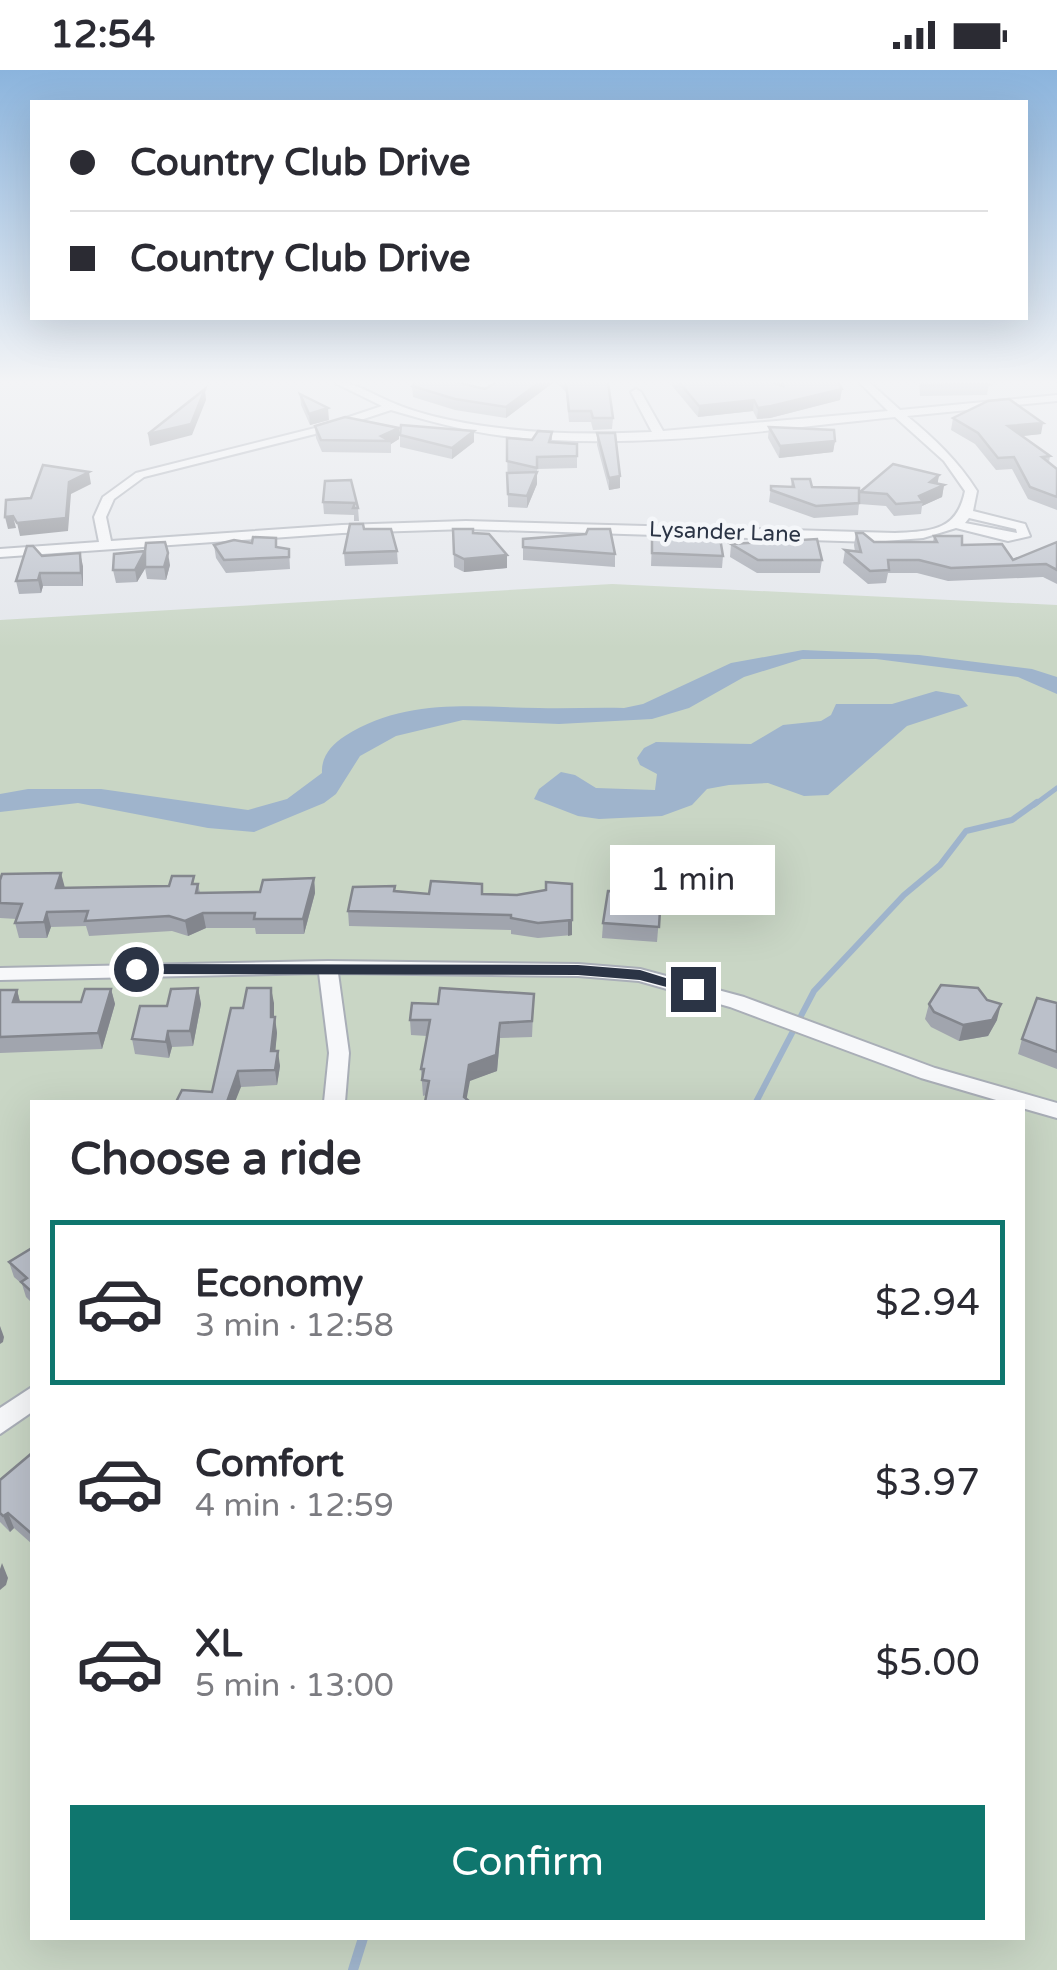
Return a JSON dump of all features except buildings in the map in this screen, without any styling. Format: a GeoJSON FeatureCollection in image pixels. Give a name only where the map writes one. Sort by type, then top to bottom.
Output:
{"type":"FeatureCollection","features":[{"type":"Feature","properties":{"kind":"street"},"geometry":{"type":"LineString","coordinates":[[106,546],[100,517],[109,497],[140,475],[157,471]]}},
{"type":"Feature","properties":{"kind":"street"},"geometry":{"type":"LineString","coordinates":[[954,524],[1008,537],[1024,536],[1021,527],[966,513],[971,491],[960,471]]}},
{"type":"Feature","properties":{"kind":"street","name":"Lysander Lane"},"geometry":{"type":"LineString","coordinates":[[0,553],[466,526],[909,537],[954,524],[966,513]]}},
{"type":"Feature","properties":{"kind":"street"},"geometry":{"type":"LineString","coordinates":[[328,967],[339,1046],[334,1100]]}},
{"type":"Feature","properties":{"kind":"street"},"geometry":{"type":"LineString","coordinates":[[0,974],[328,967],[578,970],[640,975],[763,1012],[928,1074],[1019,1100]]}},
{"type":"Feature","properties":{"kind":"street"},"geometry":{"type":"LineString","coordinates":[[1025,1102],[1057,1111]]}},
{"type":"Feature","properties":{"kind":"street"},"geometry":{"type":"LineString","coordinates":[[0,1423],[30,1400]]}},
{"type":"Feature","properties":{"kind":"green space"},"geometry":{"type":"Polygon","coordinates":[[[612,584],[1057,605],[1057,1970],[0,1970],[0,620],[612,584]]]}},
{"type":"Feature","properties":{"kind":"water"},"geometry":{"type":"Polygon","coordinates":[[[803,650],[919,655],[1032,669],[1057,677],[1057,694],[1018,677],[876,659],[802,659],[744,677],[689,708],[652,719],[559,724],[463,720],[396,736],[360,756],[336,794],[324,803],[254,832],[208,828],[78,803],[0,812],[0,794],[28,789],[101,789],[248,810],[287,799],[322,773],[331,747],[391,715],[464,706],[624,708],[643,704],[731,663],[803,650]]]}},
{"type":"Feature","properties":{"kind":"water"},"geometry":{"type":"Polygon","coordinates":[[[936,691],[959,695],[968,706],[907,726],[828,795],[804,796],[768,783],[729,785],[707,789],[692,805],[662,816],[599,819],[578,816],[534,799],[539,789],[561,772],[575,775],[596,788],[655,790],[657,774],[640,765],[637,758],[644,748],[656,742],[751,744],[783,725],[821,721],[831,715],[836,704],[892,704],[936,691]]]}},
{"type":"Feature","properties":{"kind":"waterway"},"geometry":{"type":"LineString","coordinates":[[1034,805],[1057,788]]}},
{"type":"Feature","properties":{"kind":"waterway"},"geometry":{"type":"LineString","coordinates":[[757,1100],[814,991],[904,895],[940,865],[966,831],[1012,820],[1037,802]]}},
{"type":"Feature","properties":{"kind":"waterway"},"geometry":{"type":"LineString","coordinates":[[353,1970],[362,1940]]}},
{"type":"Feature","properties":{"kind":"route"},"geometry":{"type":"LineString","coordinates":[[136,969],[578,970],[640,975],[693,989]]}}]}
